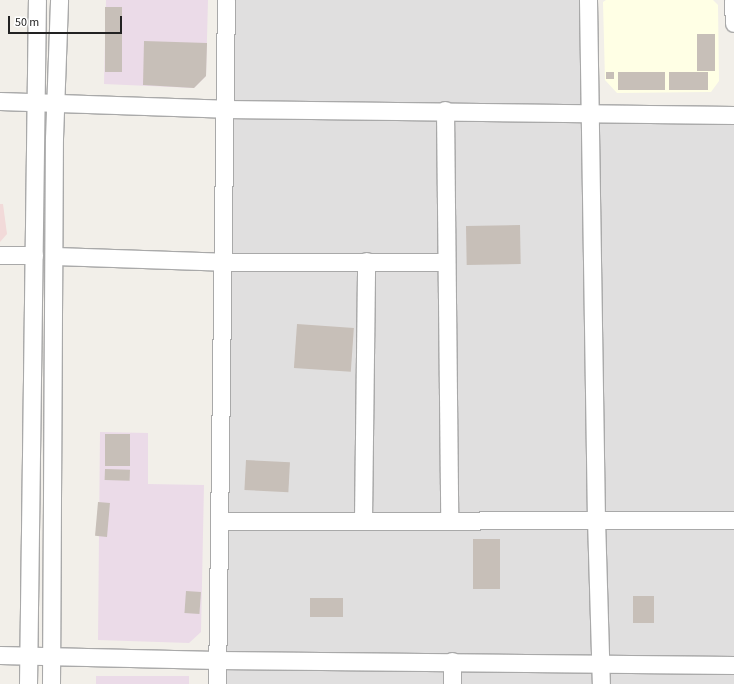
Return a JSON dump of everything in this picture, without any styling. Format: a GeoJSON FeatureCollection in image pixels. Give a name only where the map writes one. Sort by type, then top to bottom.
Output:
{"type":"FeatureCollection","features":[{"type":"Feature","properties":{"kind":"street"},"geometry":{"type":"LineString","coordinates":[[28,684],[37,0]]}},
{"type":"Feature","properties":{"kind":"street"},"geometry":{"type":"LineString","coordinates":[[51,684],[55,102],[59,0]]}},
{"type":"Feature","properties":{"kind":"street"},"geometry":{"type":"LineString","coordinates":[[217,684],[226,0]]}},
{"type":"Feature","properties":{"kind":"street"},"geometry":{"type":"LineString","coordinates":[[588,0],[596,519],[601,684]]}},
{"type":"Feature","properties":{"kind":"street"},"geometry":{"type":"LineString","coordinates":[[734,0],[734,23]]}},
{"type":"Feature","properties":{"kind":"street"},"geometry":{"type":"LineString","coordinates":[[0,101],[35,101],[225,109],[445,110],[734,115]]}},
{"type":"Feature","properties":{"kind":"street"},"geometry":{"type":"LineString","coordinates":[[445,110],[449,519]]}},
{"type":"Feature","properties":{"kind":"street"},"geometry":{"type":"LineString","coordinates":[[0,256],[34,255]]}},
{"type":"Feature","properties":{"kind":"street"},"geometry":{"type":"LineString","coordinates":[[55,256],[223,262],[446,262]]}},
{"type":"Feature","properties":{"kind":"street"},"geometry":{"type":"LineString","coordinates":[[363,519],[366,261]]}},
{"type":"Feature","properties":{"kind":"street"},"geometry":{"type":"LineString","coordinates":[[220,521],[363,519],[734,520]]}},
{"type":"Feature","properties":{"kind":"street"},"geometry":{"type":"LineString","coordinates":[[0,655],[218,660],[734,664]]}},
{"type":"Feature","properties":{"kind":"street"},"geometry":{"type":"LineString","coordinates":[[452,661],[452,684]]}},
{"type":"Feature","properties":{"kind":"shaded area"},"geometry":{"type":"Polygon","coordinates":[[[106,0],[208,0],[206,76],[194,88],[104,84],[106,0]]]}},
{"type":"Feature","properties":{"kind":"shaded area"},"geometry":{"type":"Polygon","coordinates":[[[226,0],[588,0],[590,113],[734,115],[734,684],[218,684],[226,0]]]}},
{"type":"Feature","properties":{"kind":"shaded area"},"geometry":{"type":"Polygon","coordinates":[[[606,0],[713,0],[718,5],[719,81],[711,92],[617,93],[605,80],[603,2],[606,0]]]}},
{"type":"Feature","properties":{"kind":"shaded area"},"geometry":{"type":"Polygon","coordinates":[[[0,204],[3,204],[7,234],[0,242],[0,204]]]}},
{"type":"Feature","properties":{"kind":"shaded area"},"geometry":{"type":"Polygon","coordinates":[[[100,432],[148,433],[148,484],[204,485],[201,632],[189,643],[98,640],[100,432]]]}},
{"type":"Feature","properties":{"kind":"shaded area"},"geometry":{"type":"Polygon","coordinates":[[[96,676],[189,676],[189,684],[96,684],[96,676]]]}},
{"type":"Feature","properties":{"kind":"building"},"geometry":{"type":"Polygon","coordinates":[[[105,7],[122,7],[122,72],[105,72],[105,7]]]}},
{"type":"Feature","properties":{"kind":"building"},"geometry":{"type":"Polygon","coordinates":[[[697,34],[715,34],[715,71],[697,71],[697,34]]]}},
{"type":"Feature","properties":{"kind":"building"},"geometry":{"type":"Polygon","coordinates":[[[144,41],[207,43],[206,76],[194,88],[143,85],[144,41]]]}},
{"type":"Feature","properties":{"kind":"building"},"geometry":{"type":"Polygon","coordinates":[[[606,72],[614,72],[614,79],[606,79],[606,72]]]}},
{"type":"Feature","properties":{"kind":"building"},"geometry":{"type":"Polygon","coordinates":[[[618,72],[665,72],[665,90],[618,90],[618,72]]]}},
{"type":"Feature","properties":{"kind":"building"},"geometry":{"type":"Polygon","coordinates":[[[669,72],[708,72],[708,90],[669,90],[669,72]]]}},
{"type":"Feature","properties":{"kind":"building"},"geometry":{"type":"Polygon","coordinates":[[[520,225],[521,264],[467,265],[466,226],[520,225]]]}},
{"type":"Feature","properties":{"kind":"building"},"geometry":{"type":"Polygon","coordinates":[[[297,324],[354,328],[351,372],[294,368],[297,324]]]}},
{"type":"Feature","properties":{"kind":"building"},"geometry":{"type":"Polygon","coordinates":[[[105,434],[130,434],[130,466],[105,466],[105,434]]]}},
{"type":"Feature","properties":{"kind":"building"},"geometry":{"type":"Polygon","coordinates":[[[246,460],[290,462],[288,492],[244,490],[246,460]]]}},
{"type":"Feature","properties":{"kind":"building"},"geometry":{"type":"Polygon","coordinates":[[[105,469],[130,470],[130,481],[105,480],[105,469]]]}},
{"type":"Feature","properties":{"kind":"building"},"geometry":{"type":"Polygon","coordinates":[[[98,502],[110,503],[107,537],[95,536],[98,502]]]}},
{"type":"Feature","properties":{"kind":"building"},"geometry":{"type":"Polygon","coordinates":[[[473,539],[500,539],[500,589],[473,589],[473,539]]]}},
{"type":"Feature","properties":{"kind":"building"},"geometry":{"type":"Polygon","coordinates":[[[186,591],[201,592],[199,614],[184,613],[186,591]]]}},
{"type":"Feature","properties":{"kind":"building"},"geometry":{"type":"Polygon","coordinates":[[[633,596],[654,596],[654,623],[633,623],[633,596]]]}},
{"type":"Feature","properties":{"kind":"building"},"geometry":{"type":"Polygon","coordinates":[[[310,598],[343,598],[343,617],[310,617],[310,598]]]}}]}
